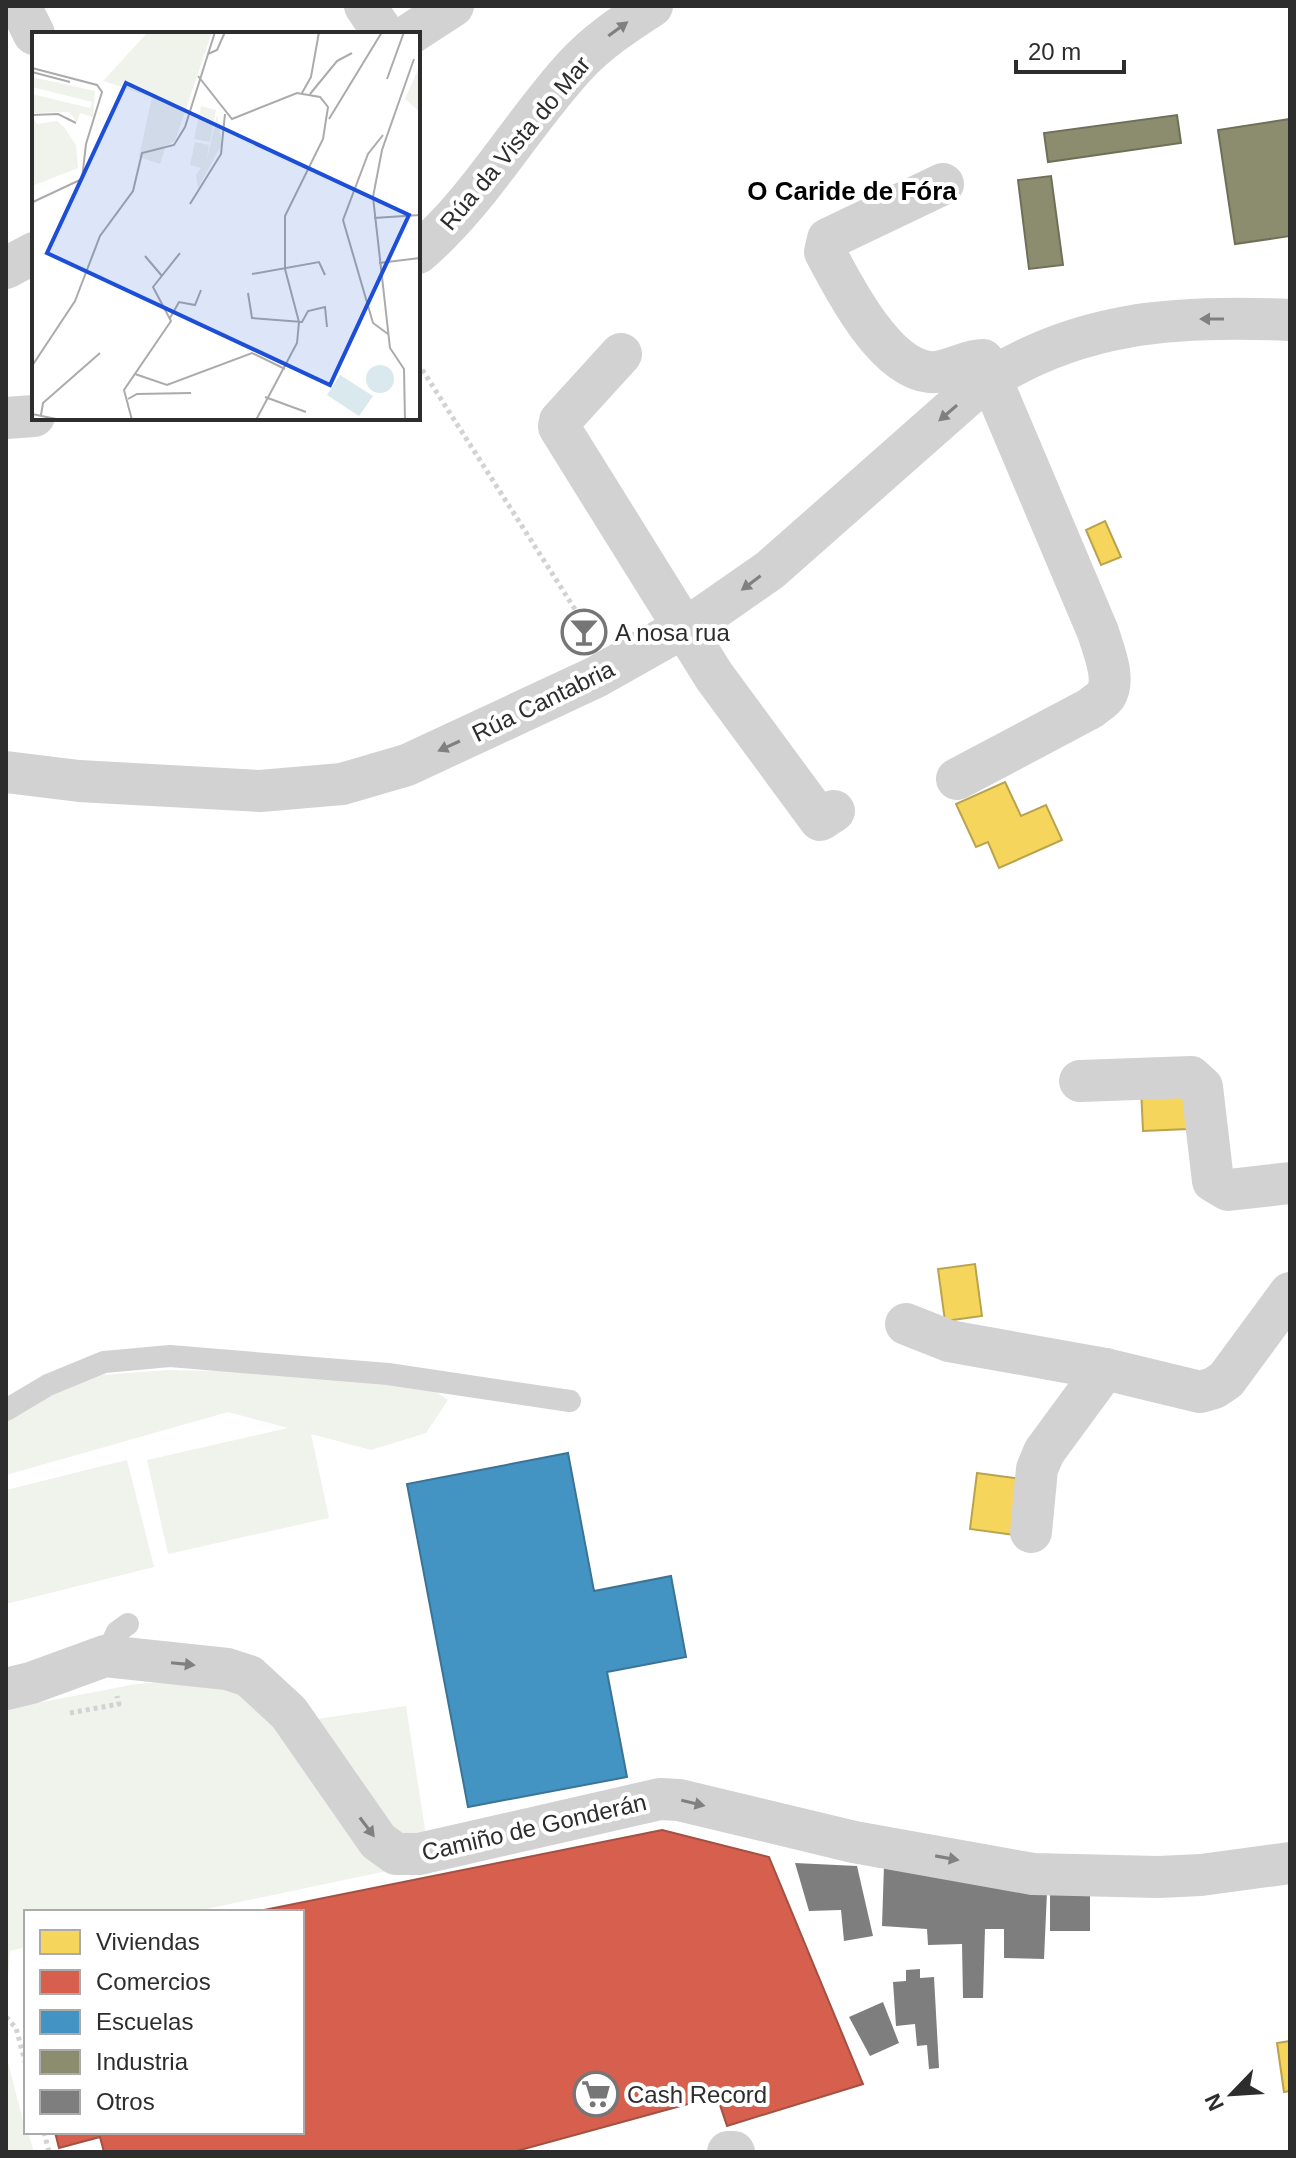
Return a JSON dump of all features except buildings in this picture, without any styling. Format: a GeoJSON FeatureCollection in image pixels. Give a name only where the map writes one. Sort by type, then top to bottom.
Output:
{"type":"FeatureCollection","features":[{"type":"Feature","properties":{"kind":"street"},"geometry":{"type":"LineString","coordinates":[[20,6],[33,32]]}},
{"type":"Feature","properties":{"kind":"street"},"geometry":{"type":"LineString","coordinates":[[365,6],[383,32]]}},
{"type":"Feature","properties":{"kind":"street"},"geometry":{"type":"LineString","coordinates":[[413,32],[453,6]]}},
{"type":"Feature","properties":{"kind":"street","name":"Rúa da Vista do Mar"},"geometry":{"type":"LineString","coordinates":[[420,251],[445,230],[575,66],[612,31],[652,6]]}},
{"type":"Feature","properties":{"kind":"street"},"geometry":{"type":"LineString","coordinates":[[943,184],[828,239],[825,252],[872,331],[896,355],[930,372],[971,360],[983,360],[1098,632],[1107,661],[1109,684],[1106,695],[1091,708],[957,779]]}},
{"type":"Feature","properties":{"kind":"street"},"geometry":{"type":"LineString","coordinates":[[6,268],[32,254]]}},
{"type":"Feature","properties":{"kind":"street","name":"Rúa Cantabria"},"geometry":{"type":"LineString","coordinates":[[6,772],[79,781],[260,791],[342,784],[407,765],[596,677],[683,628],[770,570],[965,398],[992,378],[1042,351],[1131,325],[1176,319],[1290,320]]}},
{"type":"Feature","properties":{"kind":"street"},"geometry":{"type":"LineString","coordinates":[[621,354],[560,421],[559,427],[714,676],[820,820],[834,811]]}},
{"type":"Feature","properties":{"kind":"street"},"geometry":{"type":"LineString","coordinates":[[6,418],[32,416]]}},
{"type":"Feature","properties":{"kind":"street"},"geometry":{"type":"LineString","coordinates":[[1080,1081],[1191,1077],[1202,1087],[1213,1181],[1228,1190],[1290,1183]]}},
{"type":"Feature","properties":{"kind":"street"},"geometry":{"type":"LineString","coordinates":[[906,1324],[949,1341],[1105,1369],[1200,1392],[1226,1380],[1290,1293]]}},
{"type":"Feature","properties":{"kind":"street"},"geometry":{"type":"LineString","coordinates":[[1031,1532],[1037,1469],[1044,1452],[1105,1369]]}},
{"type":"Feature","properties":{"kind":"street","name":"Camiño de Gonderán"},"geometry":{"type":"LineString","coordinates":[[6,1689],[31,1683],[117,1640],[249,1676],[289,1713],[362,1820],[378,1841],[396,1854],[419,1854],[660,1799],[679,1800],[854,1842],[1033,1874],[1158,1877],[1201,1875],[1290,1863]]}},
{"type":"Feature","properties":{"kind":"street"},"geometry":{"type":"LineString","coordinates":[[728,2152],[734,2152]]}},
{"type":"Feature","properties":{"kind":"lane"},"geometry":{"type":"LineString","coordinates":[[6,1410],[48,1385],[104,1362],[170,1356],[388,1374],[570,1401]]}},
{"type":"Feature","properties":{"kind":"path"},"geometry":{"type":"LineString","coordinates":[[420,366],[599,647]]}},
{"type":"Feature","properties":{"kind":"path"},"geometry":{"type":"LineString","coordinates":[[6,2017],[16,2028],[24,2058]]}},
{"type":"Feature","properties":{"kind":"shaded area"},"geometry":{"type":"Polygon","coordinates":[[[167,1370],[411,1375],[448,1400],[426,1433],[371,1450],[311,1434],[329,1518],[168,1554],[147,1460],[288,1428],[228,1412],[6,1475],[6,1422],[54,1394],[102,1375],[167,1370]]]}},
{"type":"Feature","properties":{"kind":"shaded area"},"geometry":{"type":"Polygon","coordinates":[[[127,1460],[154,1567],[6,1604],[6,1490],[127,1460]]]}},
{"type":"Feature","properties":{"kind":"shaded area"},"geometry":{"type":"Polygon","coordinates":[[[223,1677],[282,1724],[406,1706],[430,1862],[202,1910],[24,1910],[24,1948],[10,1951],[6,2005],[6,1709],[136,1684],[223,1677]]]}},
{"type":"Feature","properties":{"kind":"shaded area"},"geometry":{"type":"Polygon","coordinates":[[[6,2055],[24,2134],[29,2134],[34,2152],[6,2152],[6,2055]]]}},
{"type":"Feature","properties":{"kind":"place","name":"A nosa rua"},"geometry":{"type":"Point","coordinates":[584,632]}},
{"type":"Feature","properties":{"kind":"place","name":"Cash Record"},"geometry":{"type":"Point","coordinates":[596,2094]}},
{"type":"Feature","properties":{"kind":"district","name":"O Caride de Fóra"},"geometry":{"type":"Point","coordinates":[852,191]}}]}
